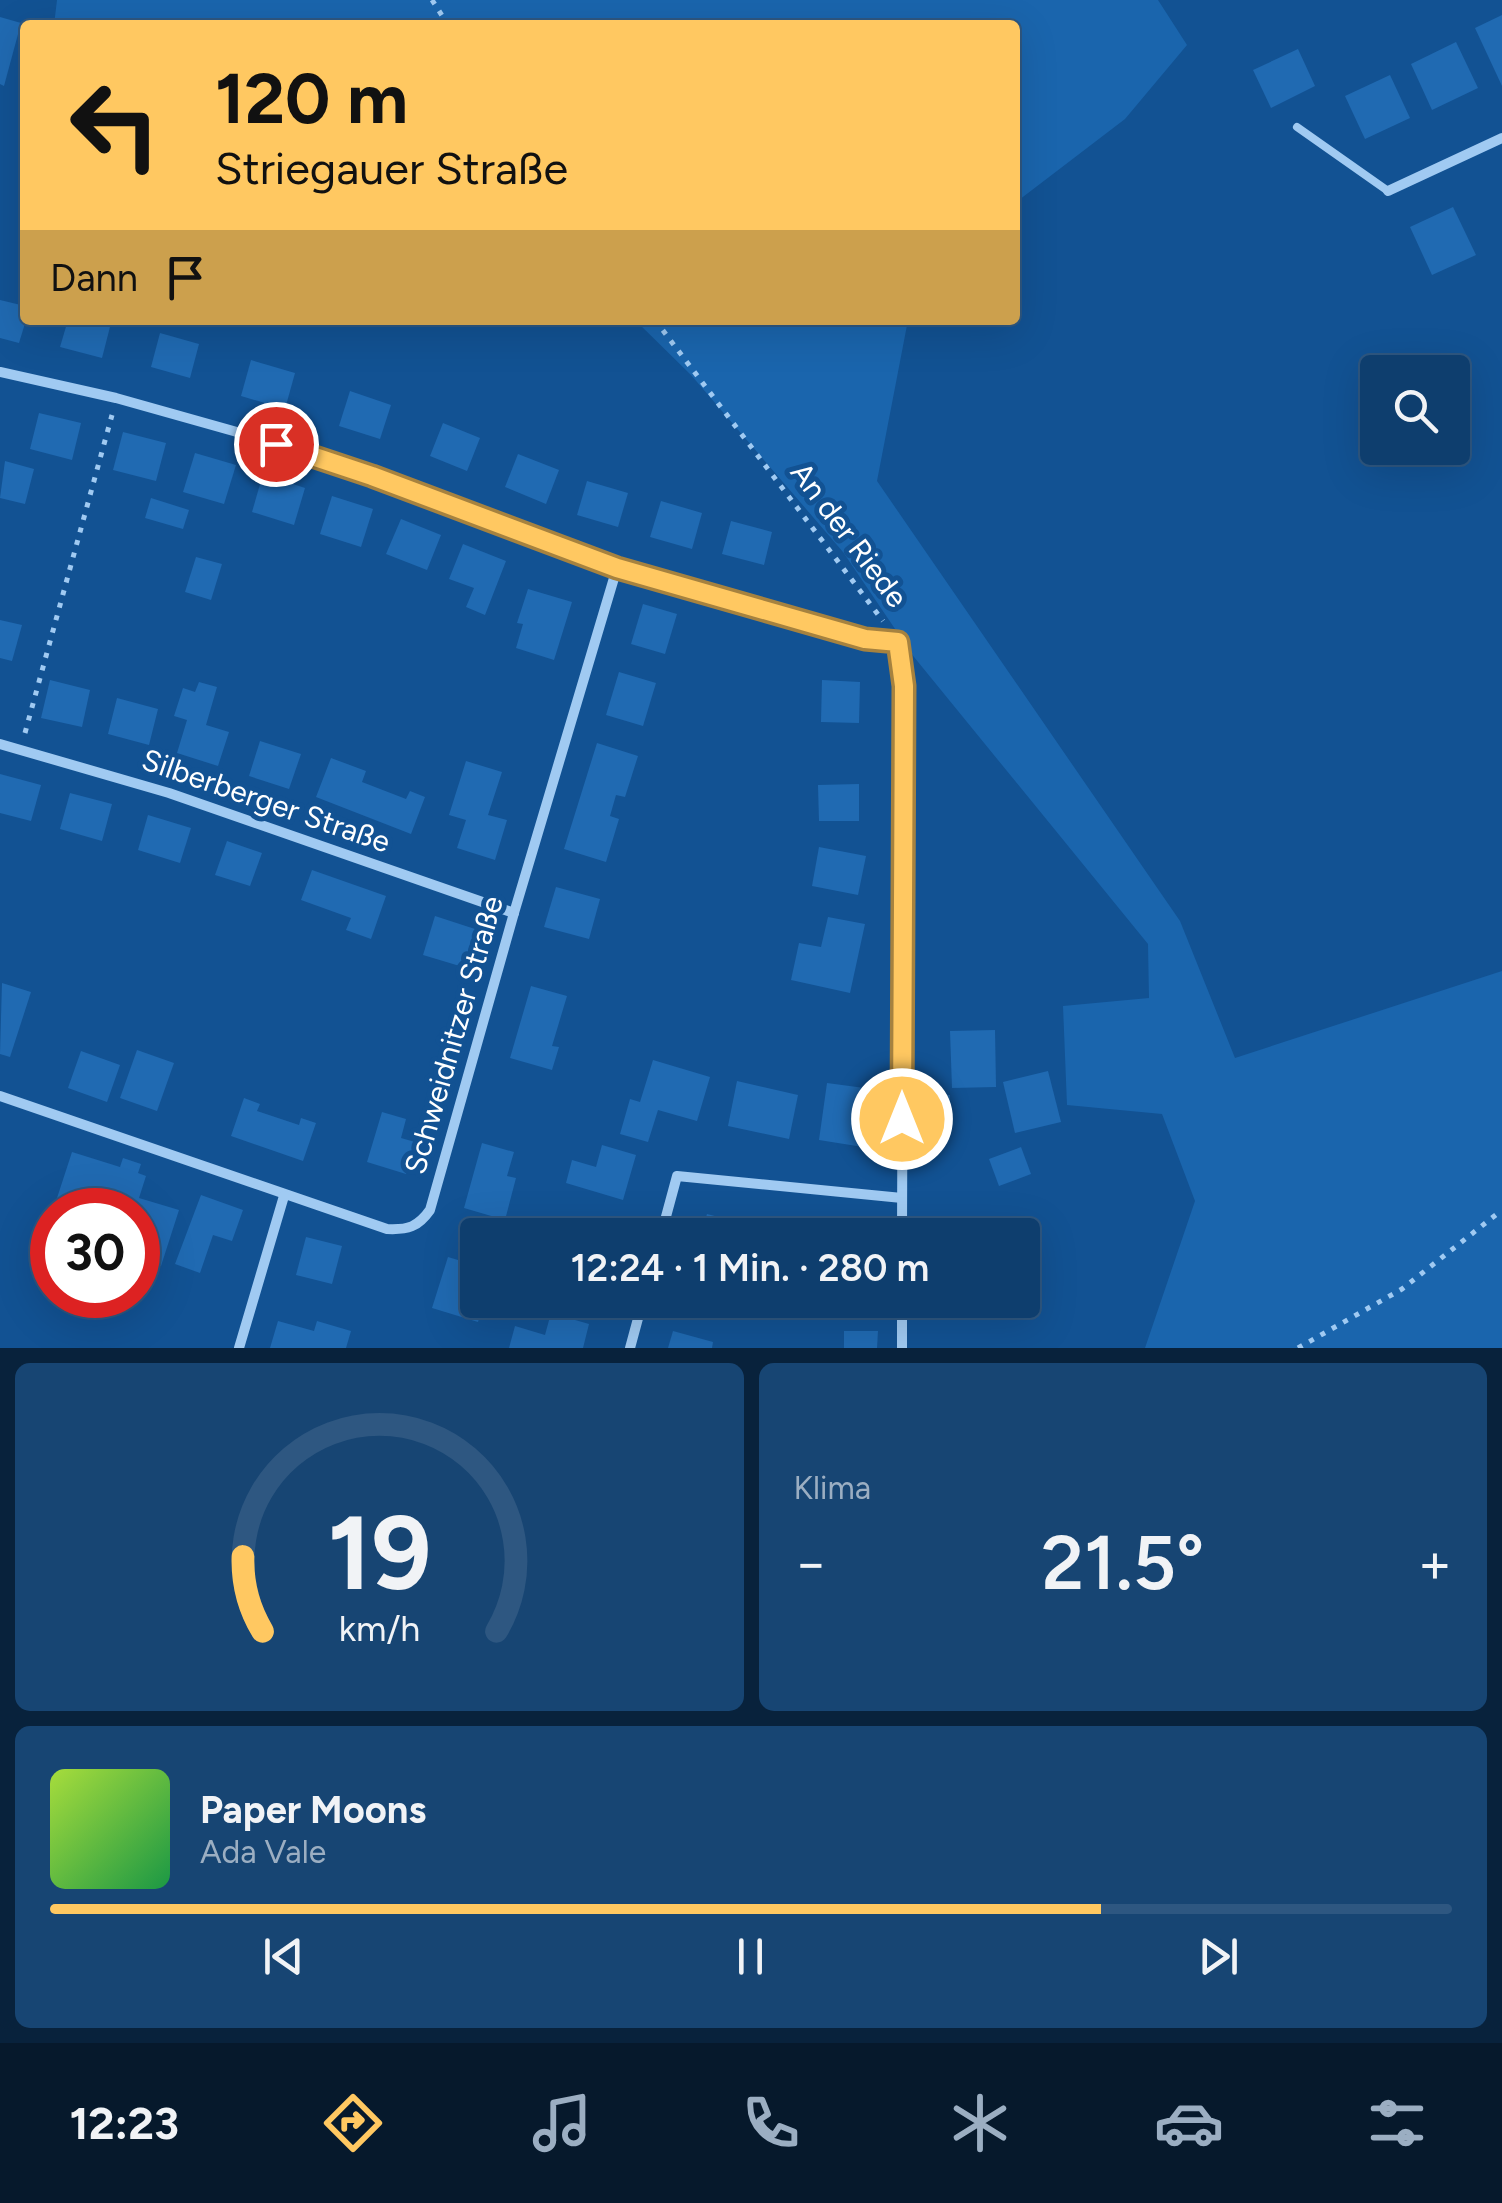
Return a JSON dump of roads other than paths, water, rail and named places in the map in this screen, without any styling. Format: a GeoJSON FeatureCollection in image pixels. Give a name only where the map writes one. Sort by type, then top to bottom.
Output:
{"type":"FeatureCollection","features":[{"type":"Feature","properties":{"kind":"street"},"geometry":{"type":"LineString","coordinates":[[1388,191],[1502,138]]}},
{"type":"Feature","properties":{"kind":"street"},"geometry":{"type":"LineString","coordinates":[[0,372],[116,398],[372,476],[617,568]]}},
{"type":"Feature","properties":{"kind":"street","name":"An der Riede"},"geometry":{"type":"LineString","coordinates":[[617,568],[865,639],[898,642],[904,686],[902,1218]]}},
{"type":"Feature","properties":{"kind":"street","name":"Schweidnitzer Straße"},"geometry":{"type":"LineString","coordinates":[[284,1196],[388,1229],[404,1230],[423,1220],[430,1210],[617,568]]}},
{"type":"Feature","properties":{"kind":"street","name":"Silberberger Straße"},"geometry":{"type":"LineString","coordinates":[[0,744],[169,793],[514,912]]}},
{"type":"Feature","properties":{"kind":"street"},"geometry":{"type":"LineString","coordinates":[[0,1096],[284,1196],[239,1348]]}},
{"type":"Feature","properties":{"kind":"street"},"geometry":{"type":"LineString","coordinates":[[665,1218],[676,1176],[902,1198]]}},
{"type":"Feature","properties":{"kind":"street"},"geometry":{"type":"LineString","coordinates":[[630,1348],[638,1318]]}},
{"type":"Feature","properties":{"kind":"street"},"geometry":{"type":"LineString","coordinates":[[902,1318],[902,1348]]}},
{"type":"Feature","properties":{"kind":"lane"},"geometry":{"type":"LineString","coordinates":[[1297,127],[1388,191]]}}]}
